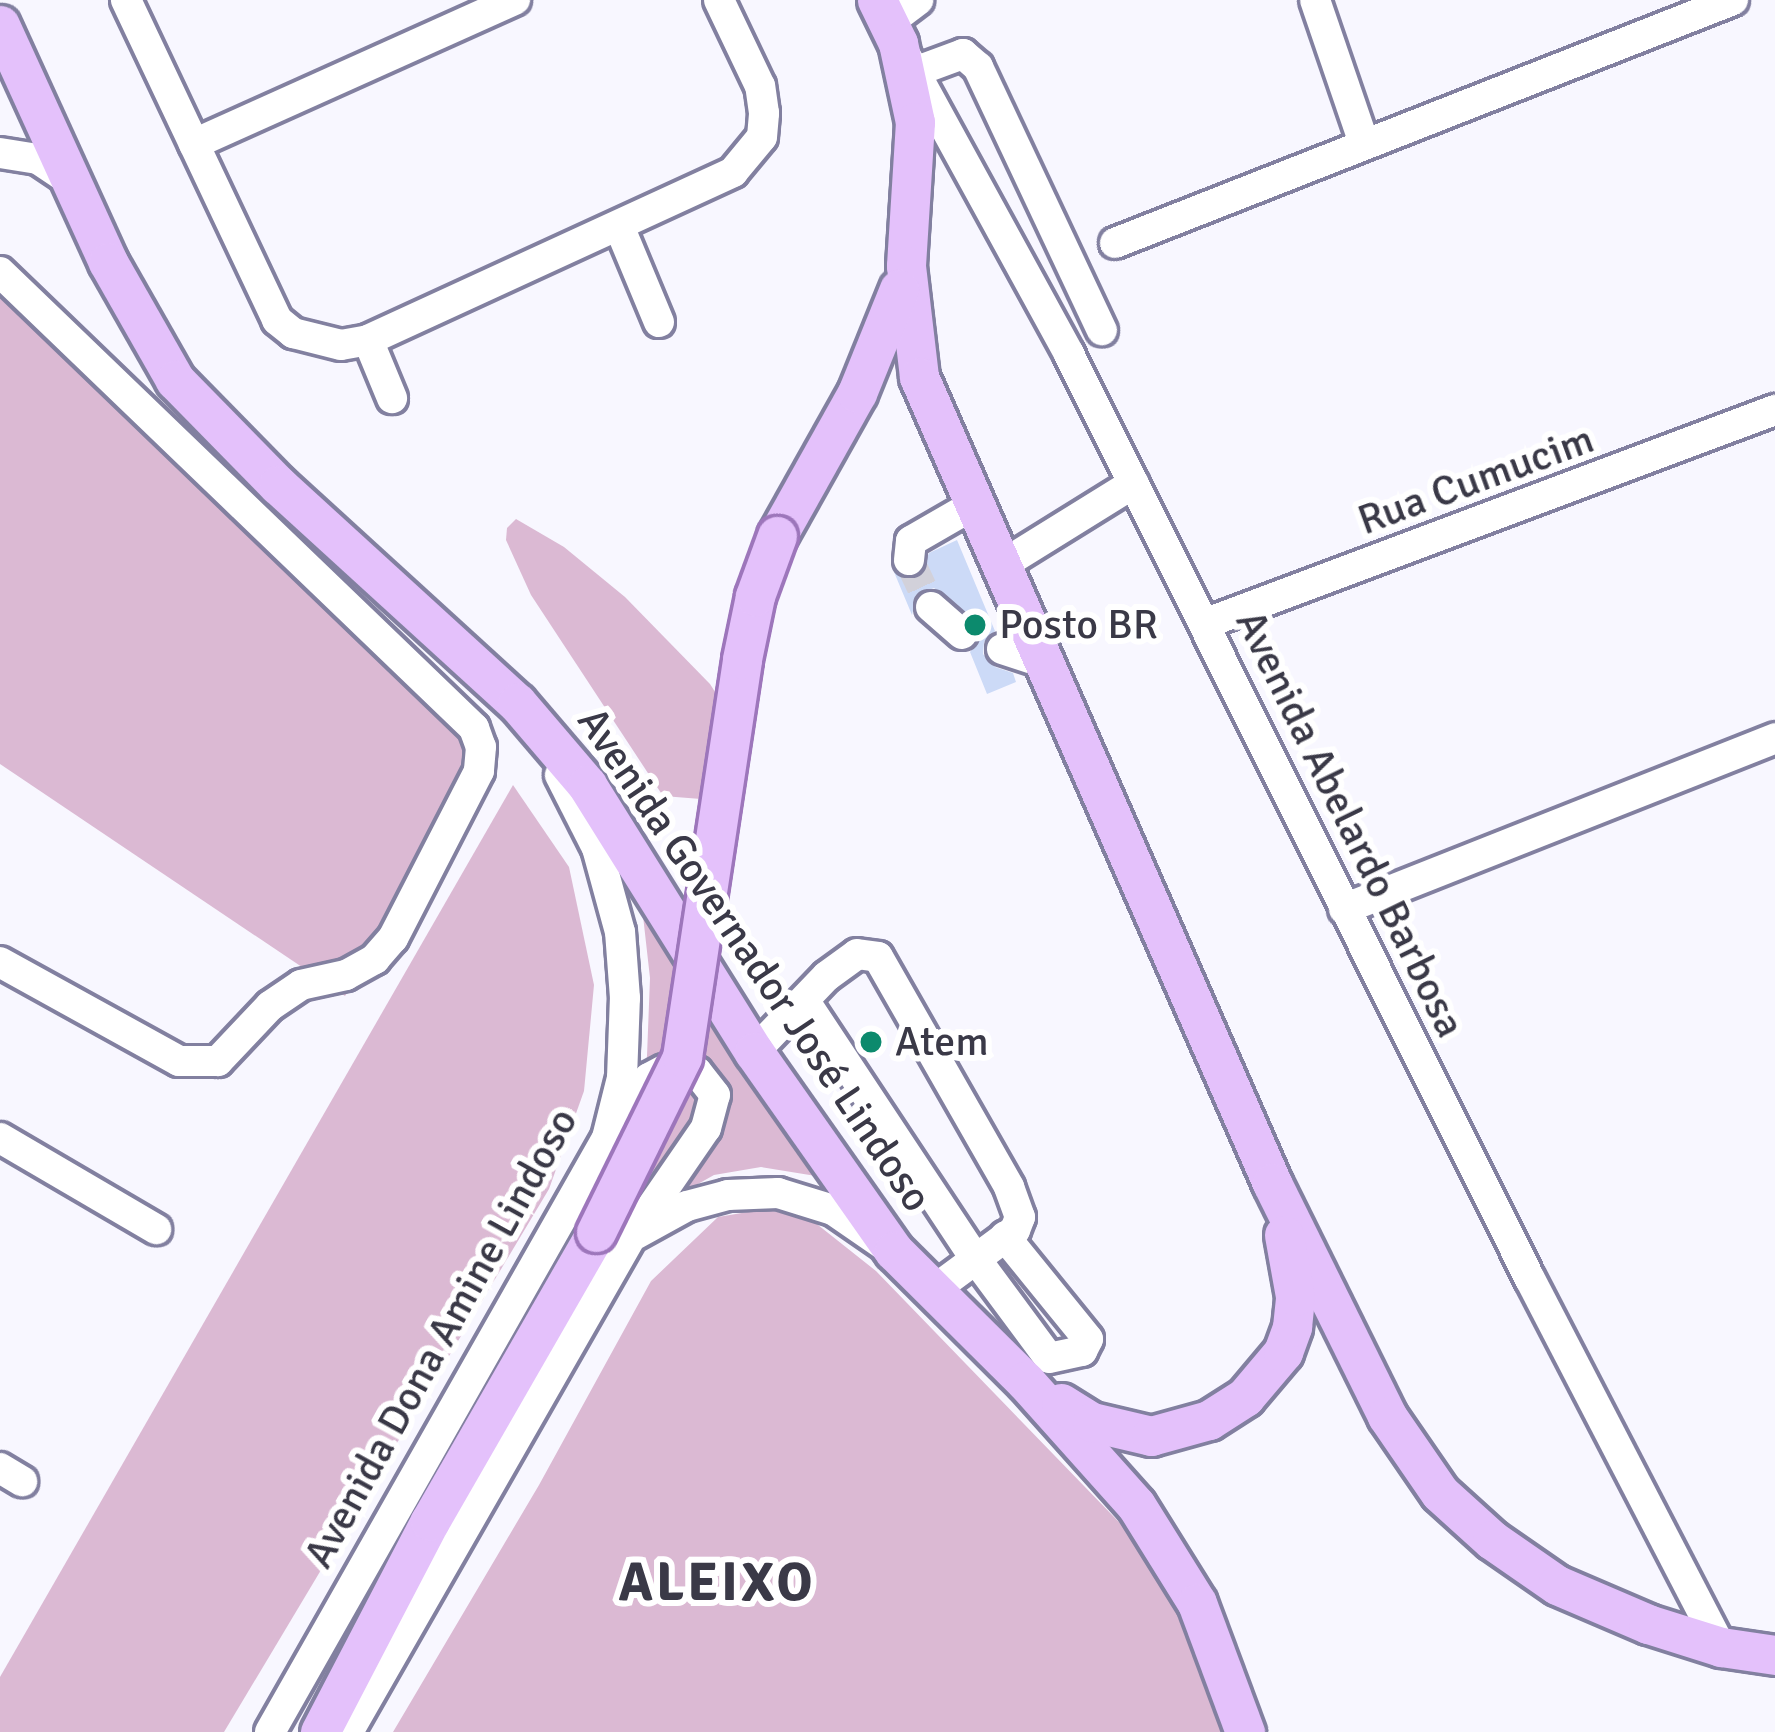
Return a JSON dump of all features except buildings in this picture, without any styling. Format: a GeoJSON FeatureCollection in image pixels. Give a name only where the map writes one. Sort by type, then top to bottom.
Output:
{"type":"FeatureCollection","features":[{"type":"Feature","properties":{"kind":"main road","name":"Avenida Governador José Lindoso"},"geometry":{"type":"LineString","coordinates":[[0,26],[138,320],[175,380],[278,485],[517,703],[587,785],[754,1052],[894,1251],[1102,1463],[1170,1556],[1220,1655],[1245,1732]]}},
{"type":"Feature","properties":{"kind":"main road"},"geometry":{"type":"LineString","coordinates":[[900,27],[915,122],[906,266],[911,346],[919,376],[1272,1183],[1387,1416],[1440,1493],[1492,1540],[1557,1585],[1648,1624],[1721,1647],[1775,1655]]}},
{"type":"Feature","properties":{"kind":"main road"},"geometry":{"type":"LineString","coordinates":[[320,1732],[430,1521],[614,1234],[682,1057],[755,596],[777,536],[857,393],[887,326],[906,266]]}},
{"type":"Feature","properties":{"kind":"main road"},"geometry":{"type":"LineString","coordinates":[[1025,1381],[1092,1422],[1151,1436],[1209,1420],[1245,1397],[1283,1352],[1295,1312],[1272,1183]]}},
{"type":"Feature","properties":{"kind":"street"},"geometry":{"type":"LineString","coordinates":[[126,0],[277,320],[293,333],[341,346],[368,340],[733,172],[762,137],[760,86],[719,0]]}},
{"type":"Feature","properties":{"kind":"street"},"geometry":{"type":"LineString","coordinates":[[194,144],[515,0]]}},
{"type":"Feature","properties":{"kind":"street"},"geometry":{"type":"LineString","coordinates":[[1315,0],[1364,143]]}},
{"type":"Feature","properties":{"kind":"street"},"geometry":{"type":"LineString","coordinates":[[1115,243],[1733,0]]}},
{"type":"Feature","properties":{"kind":"street"},"geometry":{"type":"LineString","coordinates":[[900,27],[963,54],[978,67],[1102,330]]}},
{"type":"Feature","properties":{"kind":"street","name":"Avenida Abelardo Barbosa"},"geometry":{"type":"LineString","coordinates":[[900,27],[1721,1647]]}},
{"type":"Feature","properties":{"kind":"street"},"geometry":{"type":"LineString","coordinates":[[0,153],[38,159],[71,181]]}},
{"type":"Feature","properties":{"kind":"street"},"geometry":{"type":"LineString","coordinates":[[619,226],[658,322]]}},
{"type":"Feature","properties":{"kind":"street"},"geometry":{"type":"LineString","coordinates":[[0,272],[474,728],[481,747],[479,771],[384,949],[346,975],[301,985],[270,1006],[218,1060],[179,1060],[0,962]]}},
{"type":"Feature","properties":{"kind":"street"},"geometry":{"type":"LineString","coordinates":[[368,340],[392,398]]}},
{"type":"Feature","properties":{"kind":"street","name":"Rua Cumucim"},"geometry":{"type":"LineString","coordinates":[[1204,624],[1775,410]]}},
{"type":"Feature","properties":{"kind":"street"},"geometry":{"type":"LineString","coordinates":[[1002,565],[1134,483]]}},
{"type":"Feature","properties":{"kind":"street"},"geometry":{"type":"LineString","coordinates":[[909,560],[911,541],[975,505]]}},
{"type":"Feature","properties":{"kind":"street"},"geometry":{"type":"LineString","coordinates":[[931,607],[962,634]]}},
{"type":"Feature","properties":{"kind":"street"},"geometry":{"type":"LineString","coordinates":[[1002,649],[1045,663]]}},
{"type":"Feature","properties":{"kind":"street","name":"Avenida Dona Amine Lindoso"},"geometry":{"type":"LineString","coordinates":[[270,1732],[607,1138],[622,1078],[625,998],[620,932],[597,848],[517,703]]}},
{"type":"Feature","properties":{"kind":"street"},"geometry":{"type":"LineString","coordinates":[[1344,908],[1775,738]]}},
{"type":"Feature","properties":{"kind":"street"},"geometry":{"type":"LineString","coordinates":[[754,1052],[827,976],[857,954],[878,957],[1009,1187],[1020,1217],[1005,1237],[934,1290]]}},
{"type":"Feature","properties":{"kind":"street"},"geometry":{"type":"LineString","coordinates":[[806,1003],[975,1258],[1049,1358],[1082,1351],[1088,1339],[1005,1237]]}},
{"type":"Feature","properties":{"kind":"street"},"geometry":{"type":"LineString","coordinates":[[348,1732],[614,1234],[706,1128],[715,1095],[697,1072],[664,1070],[649,1078],[607,1138]]}},
{"type":"Feature","properties":{"kind":"street"},"geometry":{"type":"LineString","coordinates":[[0,1138],[156,1229]]}},
{"type":"Feature","properties":{"kind":"street"},"geometry":{"type":"LineString","coordinates":[[614,1234],[728,1195],[778,1193],[832,1210],[894,1251]]}},
{"type":"Feature","properties":{"kind":"shaded area"},"geometry":{"type":"Polygon","coordinates":[[[0,265],[485,724],[498,761],[345,996],[0,764],[0,265]]]}},
{"type":"Feature","properties":{"kind":"shaded area"},"geometry":{"type":"Polygon","coordinates":[[[516,519],[564,547],[625,597],[710,684],[731,717],[735,777],[701,799],[663,796],[531,595],[506,540],[507,528],[516,519]]]}},
{"type":"Feature","properties":{"kind":"shaded area"},"geometry":{"type":"Polygon","coordinates":[[[513,785],[569,867],[594,985],[584,1091],[549,1189],[224,1732],[0,1732],[0,1677],[513,785]]]}},
{"type":"Feature","properties":{"kind":"shaded area"},"geometry":{"type":"Polygon","coordinates":[[[642,907],[822,1177],[761,1167],[714,1175],[657,1207],[345,1732],[298,1732],[603,1203],[634,1132],[647,1056],[650,978],[642,907]]]}},
{"type":"Feature","properties":{"kind":"shaded area"},"geometry":{"type":"Polygon","coordinates":[[[766,1209],[813,1221],[876,1271],[1146,1550],[1205,1662],[1224,1732],[393,1732],[539,1485],[651,1281],[718,1217],[766,1209]]]}},
{"type":"Feature","properties":{"kind":"tunnel"},"geometry":{"type":"LineString","coordinates":[[909,560],[931,607]]}},
{"type":"Feature","properties":{"kind":"place","name":"Posto BR"},"geometry":{"type":"Point","coordinates":[975,625]}},
{"type":"Feature","properties":{"kind":"place","name":"Atem"},"geometry":{"type":"Point","coordinates":[871,1042]}},
{"type":"Feature","properties":{"kind":"district","name":"ALEIXO"},"geometry":{"type":"Point","coordinates":[717,1583]}}]}
